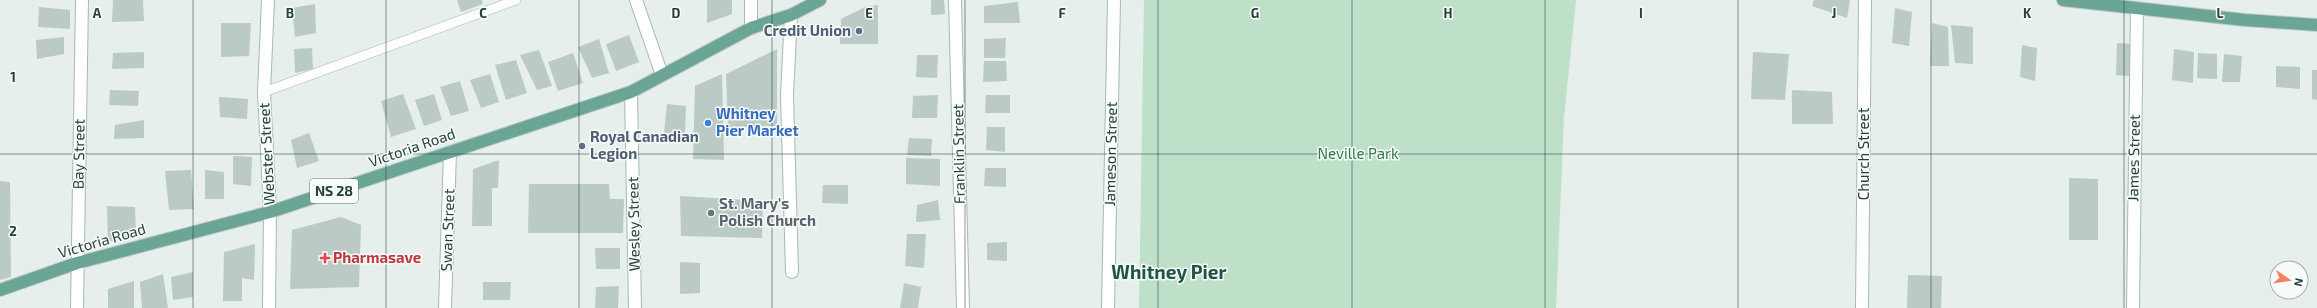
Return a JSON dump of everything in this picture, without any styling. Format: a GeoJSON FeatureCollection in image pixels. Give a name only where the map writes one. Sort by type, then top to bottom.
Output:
{"type":"FeatureCollection","features":[{"type":"Feature","properties":{"kind":"main road","name":"Victoria Road"},"geometry":{"type":"LineString","coordinates":[[0,290],[77,263],[270,212],[631,92],[751,28],[791,15],[820,0]]}},
{"type":"Feature","properties":{"kind":"main road"},"geometry":{"type":"LineString","coordinates":[[2063,0],[2145,5],[2245,20],[2317,25]]}},
{"type":"Feature","properties":{"kind":"street","name":"Bay Street"},"geometry":{"type":"LineString","coordinates":[[77,308],[82,0]]}},
{"type":"Feature","properties":{"kind":"street","name":"Webster Street"},"geometry":{"type":"LineString","coordinates":[[268,0],[264,92],[270,212],[269,308]]}},
{"type":"Feature","properties":{"kind":"street"},"geometry":{"type":"LineString","coordinates":[[636,0],[662,75]]}},
{"type":"Feature","properties":{"kind":"street"},"geometry":{"type":"LineString","coordinates":[[751,0],[751,28]]}},
{"type":"Feature","properties":{"kind":"street","name":"Franklin Street"},"geometry":{"type":"LineString","coordinates":[[956,0],[963,308]]}},
{"type":"Feature","properties":{"kind":"street","name":"Jameson Street"},"geometry":{"type":"LineString","coordinates":[[1108,308],[1114,0]]}},
{"type":"Feature","properties":{"kind":"street","name":"Church Street"},"geometry":{"type":"LineString","coordinates":[[1862,308],[1865,0]]}},
{"type":"Feature","properties":{"kind":"street","name":"James Street"},"geometry":{"type":"LineString","coordinates":[[2133,308],[2145,5]]}},
{"type":"Feature","properties":{"kind":"street"},"geometry":{"type":"LineString","coordinates":[[791,15],[787,95],[792,272]]}},
{"type":"Feature","properties":{"kind":"street","name":"Wesley Street"},"geometry":{"type":"LineString","coordinates":[[631,92],[635,308]]}},
{"type":"Feature","properties":{"kind":"street","name":"Swan Street"},"geometry":{"type":"LineString","coordinates":[[445,308],[450,152]]}},
{"type":"Feature","properties":{"kind":"lane"},"geometry":{"type":"LineString","coordinates":[[264,92],[516,0]]}},
{"type":"Feature","properties":{"kind":"green space","name":"Neville Park"},"geometry":{"type":"Polygon","coordinates":[[[1144,0],[1576,0],[1564,118],[1556,308],[1139,308],[1144,0]]]}},
{"type":"Feature","properties":{"kind":"building"},"geometry":{"type":"Polygon","coordinates":[[[113,0],[143,0],[144,21],[112,22],[113,0]]]}},
{"type":"Feature","properties":{"kind":"building"},"geometry":{"type":"Polygon","coordinates":[[[457,0],[482,0],[483,4],[461,12],[457,0]]]}},
{"type":"Feature","properties":{"kind":"building"},"geometry":{"type":"Polygon","coordinates":[[[707,0],[732,0],[732,14],[707,23],[707,0]]]}},
{"type":"Feature","properties":{"kind":"building"},"geometry":{"type":"Polygon","coordinates":[[[931,0],[944,0],[945,14],[931,15],[931,0]]]}},
{"type":"Feature","properties":{"kind":"building"},"geometry":{"type":"Polygon","coordinates":[[[1814,0],[1850,0],[1847,18],[1812,6],[1814,0]]]}},
{"type":"Feature","properties":{"kind":"building"},"geometry":{"type":"Polygon","coordinates":[[[1018,2],[1020,23],[984,23],[984,6],[1018,2]]]}},
{"type":"Feature","properties":{"kind":"building"},"geometry":{"type":"Polygon","coordinates":[[[315,4],[316,33],[295,37],[292,8],[315,4]]]}},
{"type":"Feature","properties":{"kind":"building","name":"Credit Union"},"geometry":{"type":"Polygon","coordinates":[[[878,5],[878,44],[840,44],[841,19],[865,7],[878,5]]]}},
{"type":"Feature","properties":{"kind":"building"},"geometry":{"type":"Polygon","coordinates":[[[39,7],[70,10],[70,29],[38,27],[39,7]]]}},
{"type":"Feature","properties":{"kind":"building"},"geometry":{"type":"Polygon","coordinates":[[[1895,8],[1912,12],[1909,46],[1892,43],[1895,8]]]}},
{"type":"Feature","properties":{"kind":"building"},"geometry":{"type":"Polygon","coordinates":[[[221,23],[251,23],[249,56],[221,57],[221,23]]]}},
{"type":"Feature","properties":{"kind":"building"},"geometry":{"type":"Polygon","coordinates":[[[1932,23],[1948,27],[1949,66],[1930,66],[1932,23]]]}},
{"type":"Feature","properties":{"kind":"building"},"geometry":{"type":"Polygon","coordinates":[[[1951,25],[1973,27],[1973,64],[1955,63],[1951,25]]]}},
{"type":"Feature","properties":{"kind":"building"},"geometry":{"type":"Polygon","coordinates":[[[629,35],[639,62],[616,71],[606,44],[629,35]]]}},
{"type":"Feature","properties":{"kind":"building"},"geometry":{"type":"Polygon","coordinates":[[[64,37],[64,54],[37,59],[36,40],[64,37]]]}},
{"type":"Feature","properties":{"kind":"building"},"geometry":{"type":"Polygon","coordinates":[[[1006,38],[1005,58],[984,58],[984,39],[1006,38]]]}},
{"type":"Feature","properties":{"kind":"building"},"geometry":{"type":"Polygon","coordinates":[[[599,39],[609,73],[592,78],[578,47],[599,39]]]}},
{"type":"Feature","properties":{"kind":"building"},"geometry":{"type":"Polygon","coordinates":[[[2117,43],[2131,44],[2129,76],[2116,75],[2117,43]]]}},
{"type":"Feature","properties":{"kind":"building"},"geometry":{"type":"Polygon","coordinates":[[[2022,45],[2037,48],[2035,81],[2020,77],[2022,45]]]}},
{"type":"Feature","properties":{"kind":"building"},"geometry":{"type":"Polygon","coordinates":[[[312,48],[313,69],[295,73],[294,49],[312,48]]]}},
{"type":"Feature","properties":{"kind":"building"},"geometry":{"type":"Polygon","coordinates":[[[777,49],[777,126],[728,127],[726,74],[777,49]]]}},
{"type":"Feature","properties":{"kind":"building"},"geometry":{"type":"Polygon","coordinates":[[[2174,49],[2194,52],[2193,83],[2172,80],[2174,49]]]}},
{"type":"Feature","properties":{"kind":"building"},"geometry":{"type":"Polygon","coordinates":[[[539,50],[552,86],[537,90],[520,55],[539,50]]]}},
{"type":"Feature","properties":{"kind":"building"},"geometry":{"type":"Polygon","coordinates":[[[144,52],[144,68],[112,69],[113,53],[144,52]]]}},
{"type":"Feature","properties":{"kind":"building"},"geometry":{"type":"Polygon","coordinates":[[[1753,52],[1789,54],[1785,100],[1751,99],[1753,52]]]}},
{"type":"Feature","properties":{"kind":"building"},"geometry":{"type":"Polygon","coordinates":[[[573,53],[583,83],[558,91],[548,62],[573,53]]]}},
{"type":"Feature","properties":{"kind":"building"},"geometry":{"type":"Polygon","coordinates":[[[2198,53],[2217,54],[2217,79],[2197,78],[2198,53]]]}},
{"type":"Feature","properties":{"kind":"building"},"geometry":{"type":"Polygon","coordinates":[[[2224,54],[2242,56],[2240,82],[2222,82],[2224,54]]]}},
{"type":"Feature","properties":{"kind":"building"},"geometry":{"type":"Polygon","coordinates":[[[917,55],[938,55],[937,78],[916,77],[917,55]]]}},
{"type":"Feature","properties":{"kind":"building"},"geometry":{"type":"Polygon","coordinates":[[[516,60],[527,93],[506,100],[495,65],[516,60]]]}},
{"type":"Feature","properties":{"kind":"building"},"geometry":{"type":"Polygon","coordinates":[[[984,61],[1006,61],[1007,81],[983,82],[984,61]]]}},
{"type":"Feature","properties":{"kind":"building"},"geometry":{"type":"Polygon","coordinates":[[[2276,66],[2300,67],[2300,89],[2276,87],[2276,66]]]}},
{"type":"Feature","properties":{"kind":"building"},"geometry":{"type":"Polygon","coordinates":[[[2312,70],[2317,70],[2317,100],[2312,99],[2312,70]]]}},
{"type":"Feature","properties":{"kind":"building"},"geometry":{"type":"Polygon","coordinates":[[[490,74],[499,102],[481,108],[470,80],[490,74]]]}},
{"type":"Feature","properties":{"kind":"building","name":"Whitney Pier Market"},"geometry":{"type":"Polygon","coordinates":[[[722,74],[724,160],[693,159],[695,86],[722,74]]]}},
{"type":"Feature","properties":{"kind":"building"},"geometry":{"type":"Polygon","coordinates":[[[460,81],[469,111],[451,116],[440,87],[460,81]]]}},
{"type":"Feature","properties":{"kind":"building"},"geometry":{"type":"Polygon","coordinates":[[[110,90],[139,91],[138,106],[109,105],[110,90]]]}},
{"type":"Feature","properties":{"kind":"building"},"geometry":{"type":"Polygon","coordinates":[[[1792,90],[1832,92],[1833,124],[1792,124],[1792,90]]]}},
{"type":"Feature","properties":{"kind":"building"},"geometry":{"type":"Polygon","coordinates":[[[403,94],[416,129],[391,137],[381,101],[403,94]]]}},
{"type":"Feature","properties":{"kind":"building"},"geometry":{"type":"Polygon","coordinates":[[[434,94],[442,120],[424,126],[415,100],[434,94]]]}},
{"type":"Feature","properties":{"kind":"building"},"geometry":{"type":"Polygon","coordinates":[[[938,95],[937,118],[912,118],[913,96],[938,95]]]}},
{"type":"Feature","properties":{"kind":"building"},"geometry":{"type":"Polygon","coordinates":[[[986,95],[1010,95],[1010,113],[985,113],[986,95]]]}},
{"type":"Feature","properties":{"kind":"building"},"geometry":{"type":"Polygon","coordinates":[[[219,97],[248,99],[247,119],[220,117],[219,97]]]}},
{"type":"Feature","properties":{"kind":"building"},"geometry":{"type":"Polygon","coordinates":[[[667,104],[686,106],[685,134],[664,133],[667,104]]]}},
{"type":"Feature","properties":{"kind":"building"},"geometry":{"type":"Polygon","coordinates":[[[144,120],[144,138],[114,139],[115,125],[144,120]]]}},
{"type":"Feature","properties":{"kind":"building"},"geometry":{"type":"Polygon","coordinates":[[[987,127],[1005,127],[1005,152],[986,150],[987,127]]]}},
{"type":"Feature","properties":{"kind":"building"},"geometry":{"type":"Polygon","coordinates":[[[309,133],[319,161],[297,168],[291,140],[309,133]]]}},
{"type":"Feature","properties":{"kind":"building"},"geometry":{"type":"Polygon","coordinates":[[[909,138],[932,139],[931,156],[907,155],[909,138]]]}},
{"type":"Feature","properties":{"kind":"building"},"geometry":{"type":"Polygon","coordinates":[[[233,156],[252,157],[251,186],[233,184],[233,156]]]}},
{"type":"Feature","properties":{"kind":"building"},"geometry":{"type":"Polygon","coordinates":[[[906,158],[940,159],[940,186],[906,184],[906,158]]]}},
{"type":"Feature","properties":{"kind":"building"},"geometry":{"type":"Polygon","coordinates":[[[499,160],[498,188],[492,188],[492,226],[472,226],[473,169],[499,160]]]}},
{"type":"Feature","properties":{"kind":"building"},"geometry":{"type":"Polygon","coordinates":[[[985,168],[1006,168],[1006,187],[984,186],[985,168]]]}},
{"type":"Feature","properties":{"kind":"building"},"geometry":{"type":"Polygon","coordinates":[[[191,170],[194,209],[169,210],[165,171],[191,170]]]}},
{"type":"Feature","properties":{"kind":"building"},"geometry":{"type":"Polygon","coordinates":[[[205,170],[224,172],[224,199],[205,199],[205,170]]]}},
{"type":"Feature","properties":{"kind":"building"},"geometry":{"type":"Polygon","coordinates":[[[2069,178],[2098,179],[2098,240],[2069,240],[2069,178]]]}},
{"type":"Feature","properties":{"kind":"building"},"geometry":{"type":"Polygon","coordinates":[[[0,181],[10,182],[11,277],[0,280],[0,181]]]}},
{"type":"Feature","properties":{"kind":"building","name":"Royal Canadian Legion"},"geometry":{"type":"Polygon","coordinates":[[[529,184],[609,184],[610,199],[624,199],[623,233],[528,233],[529,184]]]}},
{"type":"Feature","properties":{"kind":"building"},"geometry":{"type":"Polygon","coordinates":[[[823,185],[848,185],[848,204],[822,203],[823,185]]]}},
{"type":"Feature","properties":{"kind":"building"},"geometry":{"type":"Polygon","coordinates":[[[680,196],[763,201],[762,238],[681,236],[680,196]]]}},
{"type":"Feature","properties":{"kind":"building"},"geometry":{"type":"Polygon","coordinates":[[[938,200],[940,220],[916,222],[917,205],[938,200]]]}},
{"type":"Feature","properties":{"kind":"building"},"geometry":{"type":"Polygon","coordinates":[[[107,206],[135,207],[136,234],[108,242],[107,206]]]}},
{"type":"Feature","properties":{"kind":"building","name":"Pharmasave"},"geometry":{"type":"Polygon","coordinates":[[[341,217],[361,225],[359,287],[290,289],[292,230],[341,217]]]}},
{"type":"Feature","properties":{"kind":"building"},"geometry":{"type":"Polygon","coordinates":[[[907,234],[926,234],[924,268],[905,266],[907,234]]]}},
{"type":"Feature","properties":{"kind":"building"},"geometry":{"type":"Polygon","coordinates":[[[1007,242],[1007,261],[987,260],[987,243],[1007,242]]]}},
{"type":"Feature","properties":{"kind":"building"},"geometry":{"type":"Polygon","coordinates":[[[255,244],[254,280],[242,278],[242,301],[223,301],[224,252],[255,244]]]}},
{"type":"Feature","properties":{"kind":"building"},"geometry":{"type":"Polygon","coordinates":[[[595,248],[620,248],[620,269],[596,269],[595,248]]]}},
{"type":"Feature","properties":{"kind":"building"},"geometry":{"type":"Polygon","coordinates":[[[680,262],[700,263],[700,293],[680,294],[680,262]]]}},
{"type":"Feature","properties":{"kind":"building"},"geometry":{"type":"Polygon","coordinates":[[[193,272],[193,297],[173,300],[171,277],[193,272]]]}},
{"type":"Feature","properties":{"kind":"building"},"geometry":{"type":"Polygon","coordinates":[[[163,274],[168,308],[142,308],[140,282],[163,274]]]}},
{"type":"Feature","properties":{"kind":"building"},"geometry":{"type":"Polygon","coordinates":[[[1908,275],[1942,276],[1941,308],[1907,308],[1908,275]]]}},
{"type":"Feature","properties":{"kind":"building"},"geometry":{"type":"Polygon","coordinates":[[[134,281],[134,308],[108,308],[108,289],[134,281]]]}},
{"type":"Feature","properties":{"kind":"building"},"geometry":{"type":"Polygon","coordinates":[[[483,282],[511,282],[510,300],[483,300],[483,282]]]}},
{"type":"Feature","properties":{"kind":"building"},"geometry":{"type":"Polygon","coordinates":[[[904,283],[921,287],[918,308],[900,308],[904,283]]]}},
{"type":"Feature","properties":{"kind":"building"},"geometry":{"type":"Polygon","coordinates":[[[619,286],[618,308],[595,308],[596,287],[619,286]]]}},
{"type":"Feature","properties":{"kind":"place","name":"Credit Union"},"geometry":{"type":"Point","coordinates":[859,31]}},
{"type":"Feature","properties":{"kind":"place","name":"Whitney Pier Market"},"geometry":{"type":"Point","coordinates":[708,123]}},
{"type":"Feature","properties":{"kind":"place","name":"Royal Canadian Legion"},"geometry":{"type":"Point","coordinates":[582,146]}},
{"type":"Feature","properties":{"kind":"place","name":"St. Mary's Polish Church"},"geometry":{"type":"Point","coordinates":[711,213]}},
{"type":"Feature","properties":{"kind":"place","name":"Pharmasave"},"geometry":{"type":"Point","coordinates":[325,258]}},
{"type":"Feature","properties":{"kind":"district","name":"Whitney Pier"},"geometry":{"type":"Point","coordinates":[1169,272]}}]}
